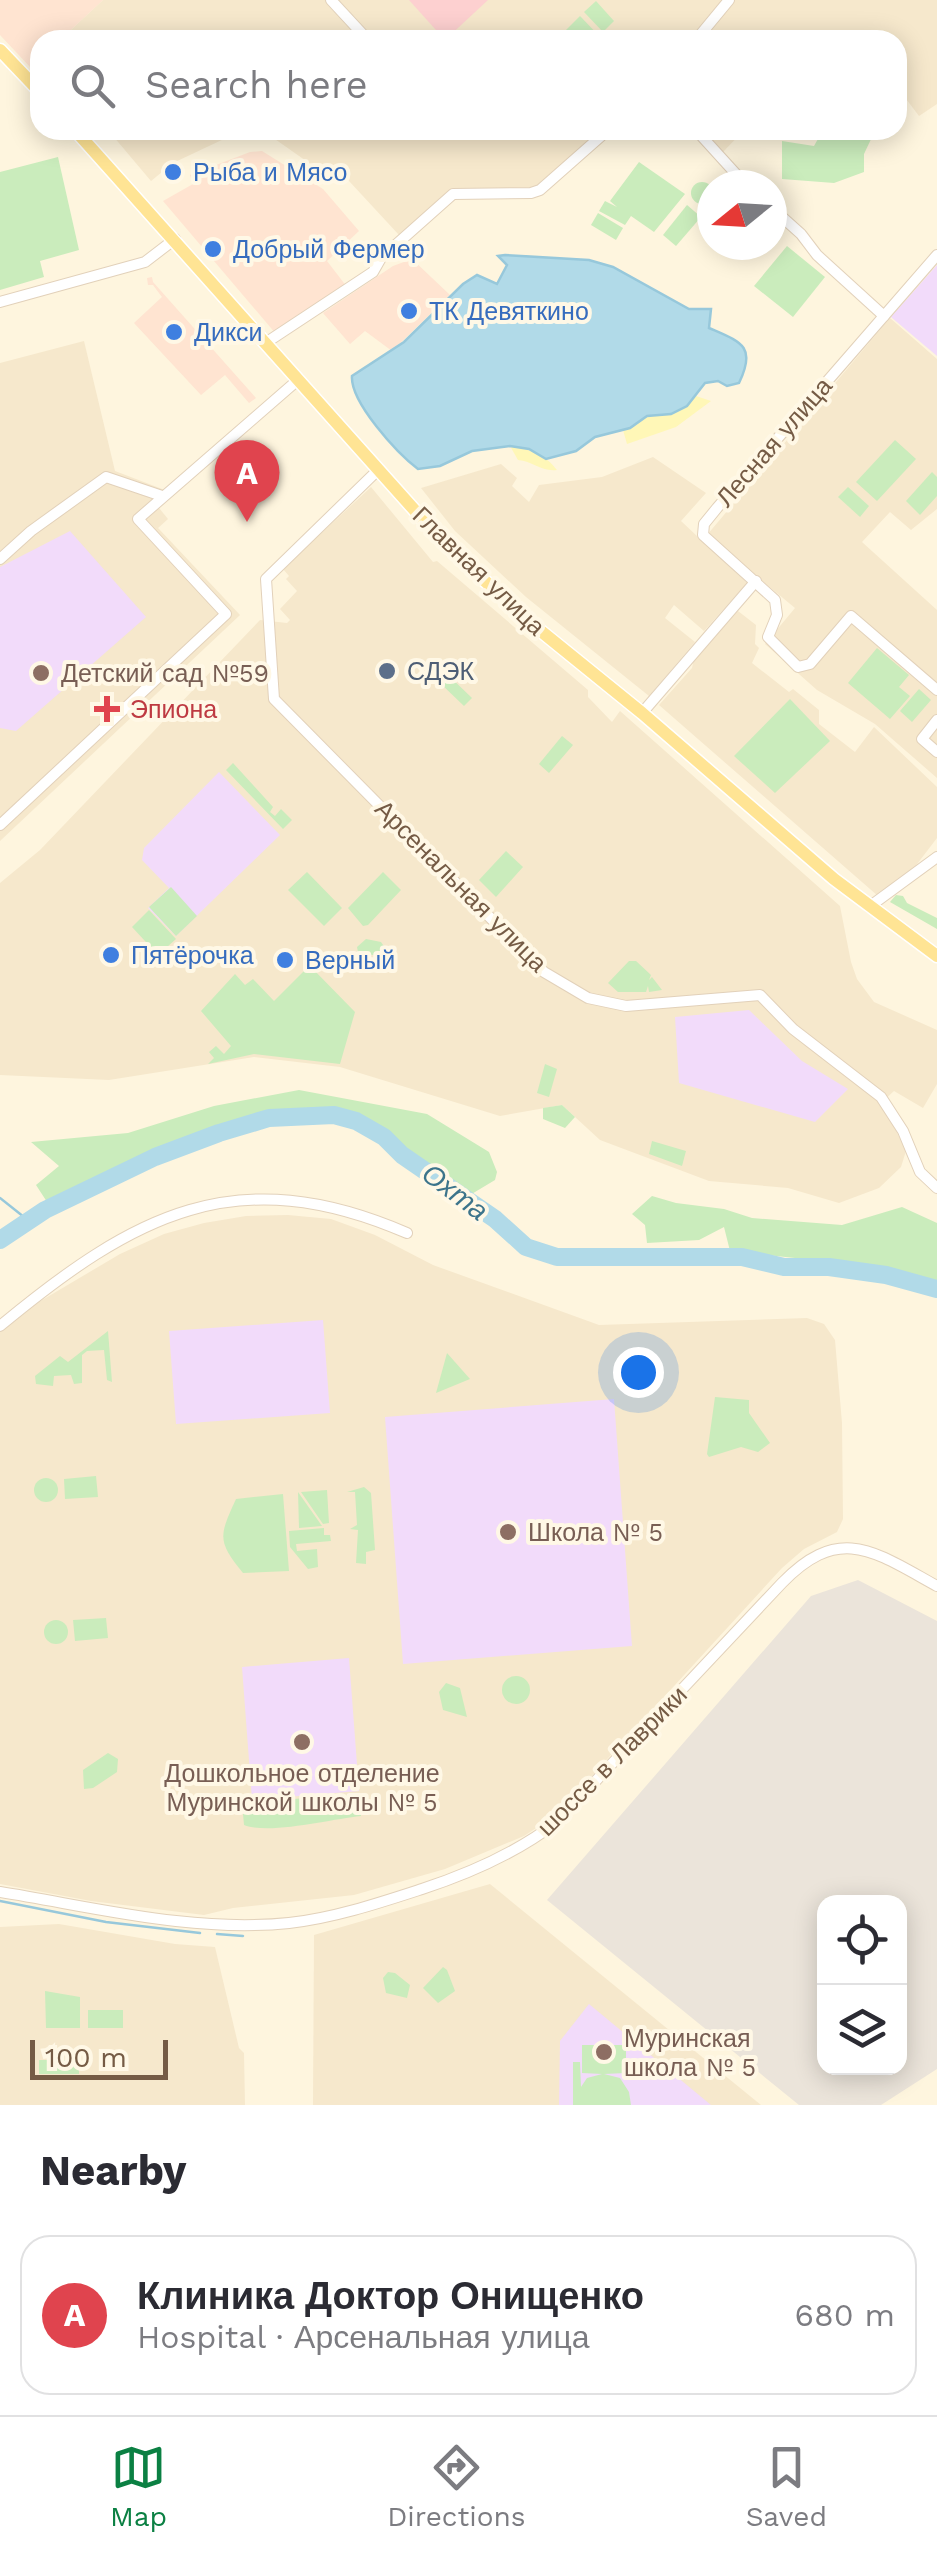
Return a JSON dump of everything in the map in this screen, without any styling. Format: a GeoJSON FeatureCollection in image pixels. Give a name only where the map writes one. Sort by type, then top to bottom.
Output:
{"type":"FeatureCollection","features":[{"type":"Feature","properties":{"kind":"main road"},"geometry":{"type":"LineString","coordinates":[[0,50],[30,82]]}},
{"type":"Feature","properties":{"kind":"main road","name":"Главная улица"},"geometry":{"type":"LineString","coordinates":[[84,140],[443,542],[498,594],[869,907],[937,956]]}},
{"type":"Feature","properties":{"kind":"street"},"geometry":{"type":"LineString","coordinates":[[331,0],[359,30]]}},
{"type":"Feature","properties":{"kind":"street"},"geometry":{"type":"LineString","coordinates":[[704,30],[729,0]]}},
{"type":"Feature","properties":{"kind":"street"},"geometry":{"type":"LineString","coordinates":[[266,342],[374,272],[381,258],[446,199],[462,192],[531,194],[597,140]]}},
{"type":"Feature","properties":{"kind":"street"},"geometry":{"type":"LineString","coordinates":[[705,140],[732,170]]}},
{"type":"Feature","properties":{"kind":"street"},"geometry":{"type":"LineString","coordinates":[[787,221],[817,255],[884,316]]}},
{"type":"Feature","properties":{"kind":"street"},"geometry":{"type":"LineString","coordinates":[[0,302],[145,262],[176,239]]}},
{"type":"Feature","properties":{"kind":"street","name":"Лесная улица"},"geometry":{"type":"LineString","coordinates":[[937,254],[704,524],[703,536],[769,592],[778,608],[768,638],[798,666],[810,664],[851,616],[937,690]]}},
{"type":"Feature","properties":{"kind":"street"},"geometry":{"type":"LineString","coordinates":[[0,825],[226,614],[138,520],[299,379]]}},
{"type":"Feature","properties":{"kind":"street","name":"Арсенальная улица"},"geometry":{"type":"LineString","coordinates":[[378,468],[266,579],[274,699],[552,978],[588,998],[626,1006],[760,995],[793,1028],[881,1097],[920,1172],[937,1188]]}},
{"type":"Feature","properties":{"kind":"street"},"geometry":{"type":"LineString","coordinates":[[0,559],[31,531],[106,477],[162,496]]}},
{"type":"Feature","properties":{"kind":"street"},"geometry":{"type":"LineString","coordinates":[[642,713],[756,582]]}},
{"type":"Feature","properties":{"kind":"street"},"geometry":{"type":"LineString","coordinates":[[937,720],[922,739],[937,752]]}},
{"type":"Feature","properties":{"kind":"street"},"geometry":{"type":"LineString","coordinates":[[869,907],[937,857]]}},
{"type":"Feature","properties":{"kind":"street"},"geometry":{"type":"LineString","coordinates":[[0,1326],[119,1238],[165,1217],[220,1202],[272,1197],[322,1204],[355,1212],[406,1233]]}},
{"type":"Feature","properties":{"kind":"street","name":"шоссе в Лаврики"},"geometry":{"type":"LineString","coordinates":[[0,1892],[170,1919],[253,1925],[318,1918],[389,1900],[500,1858],[558,1821],[782,1583],[813,1556],[845,1546],[868,1550],[937,1586]]}},
{"type":"Feature","properties":{"kind":"shaded area"},"geometry":{"type":"Polygon","coordinates":[[[0,0],[103,0],[71,30],[30,30],[30,67],[0,35],[0,0]]]}},
{"type":"Feature","properties":{"kind":"shaded area"},"geometry":{"type":"Polygon","coordinates":[[[103,0],[937,0],[937,104],[919,116],[907,100],[907,30],[71,30],[103,0]]]}},
{"type":"Feature","properties":{"kind":"shaded area"},"geometry":{"type":"Polygon","coordinates":[[[409,0],[488,0],[456,30],[436,30],[409,0]]]}},
{"type":"Feature","properties":{"kind":"shaded area"},"geometry":{"type":"Polygon","coordinates":[[[116,140],[222,140],[173,163],[151,181],[116,140]]]}},
{"type":"Feature","properties":{"kind":"shaded area"},"geometry":{"type":"Polygon","coordinates":[[[276,140],[591,140],[538,187],[452,190],[399,235],[349,181],[329,177],[276,140]]]}},
{"type":"Feature","properties":{"kind":"shaded area"},"geometry":{"type":"Polygon","coordinates":[[[712,140],[734,140],[723,152],[712,140]]]}},
{"type":"Feature","properties":{"kind":"shaded area"},"geometry":{"type":"Polygon","coordinates":[[[262,151],[323,189],[359,231],[327,261],[347,287],[276,334],[163,201],[193,184],[190,175],[262,151]]]}},
{"type":"Feature","properties":{"kind":"shaded area"},"geometry":{"type":"Polygon","coordinates":[[[412,259],[450,295],[392,351],[365,331],[350,344],[323,313],[393,266],[412,259]]]}},
{"type":"Feature","properties":{"kind":"shaded area"},"geometry":{"type":"Polygon","coordinates":[[[937,265],[937,356],[891,317],[937,265]]]}},
{"type":"Feature","properties":{"kind":"shaded area"},"geometry":{"type":"Polygon","coordinates":[[[152,277],[256,398],[249,403],[225,375],[201,395],[134,323],[162,297],[153,285],[148,285],[147,278],[152,277]]]}},
{"type":"Feature","properties":{"kind":"shaded area"},"geometry":{"type":"Polygon","coordinates":[[[890,318],[937,359],[937,509],[911,530],[890,512],[862,542],[937,610],[937,778],[875,724],[817,690],[765,644],[795,608],[707,535],[890,318]]]}},
{"type":"Feature","properties":{"kind":"shaded area"},"geometry":{"type":"Polygon","coordinates":[[[84,341],[115,471],[170,492],[159,508],[168,519],[158,528],[240,615],[0,841],[0,363],[84,341]]]}},
{"type":"Feature","properties":{"kind":"shaded area"},"geometry":{"type":"Polygon","coordinates":[[[653,457],[706,493],[681,521],[747,583],[704,631],[674,605],[665,618],[695,642],[649,696],[526,597],[455,531],[421,488],[501,464],[517,478],[512,486],[529,502],[539,485],[602,477],[653,457]]]}},
{"type":"Feature","properties":{"kind":"shaded area"},"geometry":{"type":"Polygon","coordinates":[[[371,487],[433,562],[437,561],[588,690],[588,697],[612,722],[620,711],[840,906],[857,979],[874,1002],[937,1030],[937,1084],[923,1108],[894,1091],[882,1102],[906,1151],[901,1167],[879,1188],[839,1203],[788,1188],[709,1181],[600,1140],[562,1105],[500,1116],[340,1067],[254,1057],[109,1080],[0,1075],[0,883],[40,850],[260,620],[290,620],[280,609],[297,591],[283,569],[371,487]]]}},
{"type":"Feature","properties":{"kind":"shaded area","name":"Детский сад №59"},"geometry":{"type":"Polygon","coordinates":[[[70,531],[146,617],[16,731],[0,728],[0,567],[70,531]]]}},
{"type":"Feature","properties":{"kind":"shaded area"},"geometry":{"type":"Polygon","coordinates":[[[738,611],[756,625],[755,644],[759,648],[752,663],[819,710],[819,724],[855,752],[874,727],[937,787],[937,838],[911,872],[878,896],[659,705],[738,611]]]}},
{"type":"Feature","properties":{"kind":"shaded area"},"geometry":{"type":"Polygon","coordinates":[[[219,772],[280,835],[176,936],[148,908],[169,888],[142,860],[144,848],[219,772]]]}},
{"type":"Feature","properties":{"kind":"shaded area"},"geometry":{"type":"Polygon","coordinates":[[[749,1010],[802,1061],[848,1089],[815,1122],[679,1083],[675,1017],[749,1010]]]}},
{"type":"Feature","properties":{"kind":"shaded area"},"geometry":{"type":"Polygon","coordinates":[[[246,1216],[331,1219],[375,1235],[433,1265],[599,1325],[807,1318],[824,1324],[835,1340],[842,1423],[843,1519],[837,1532],[804,1549],[782,1568],[556,1815],[524,1836],[445,1869],[354,1895],[233,1908],[204,1915],[91,1901],[0,1884],[0,1325],[120,1254],[164,1234],[246,1216]]]}},
{"type":"Feature","properties":{"kind":"shaded area"},"geometry":{"type":"Polygon","coordinates":[[[323,1320],[330,1413],[176,1424],[169,1331],[323,1320]]]}},
{"type":"Feature","properties":{"kind":"shaded area","name":"Школа № 5"},"geometry":{"type":"Polygon","coordinates":[[[614,1399],[632,1646],[403,1664],[385,1417],[614,1399]]]}},
{"type":"Feature","properties":{"kind":"shaded area"},"geometry":{"type":"Polygon","coordinates":[[[858,1580],[937,1621],[937,2069],[881,2105],[799,2105],[547,1900],[811,1596],[858,1580]]]}},
{"type":"Feature","properties":{"kind":"shaded area","name":"Дошкольное отделение Муринской школы № 5"},"geometry":{"type":"Polygon","coordinates":[[[349,1658],[359,1791],[252,1800],[242,1667],[349,1658]]]}},
{"type":"Feature","properties":{"kind":"shaded area"},"geometry":{"type":"Polygon","coordinates":[[[490,1884],[761,2105],[313,2105],[314,1935],[490,1884]]]}},
{"type":"Feature","properties":{"kind":"shaded area"},"geometry":{"type":"Polygon","coordinates":[[[59,1924],[215,1947],[239,2048],[244,2053],[245,2105],[0,2105],[0,1927],[59,1924]]]}},
{"type":"Feature","properties":{"kind":"shaded area","name":"Муринская школа № 5"},"geometry":{"type":"Polygon","coordinates":[[[589,2004],[711,2105],[559,2105],[560,2041],[589,2004]]]}},
{"type":"Feature","properties":{"kind":"green space"},"geometry":{"type":"Polygon","coordinates":[[[596,1],[614,21],[601,30],[584,12],[596,1]]]}},
{"type":"Feature","properties":{"kind":"green space"},"geometry":{"type":"Polygon","coordinates":[[[580,16],[593,30],[566,30],[580,16]]]}},
{"type":"Feature","properties":{"kind":"green space"},"geometry":{"type":"Polygon","coordinates":[[[817,140],[871,140],[864,154],[864,172],[834,183],[787,179],[787,170],[782,170],[782,141],[814,146],[817,140]]]}},
{"type":"Feature","properties":{"kind":"green space"},"geometry":{"type":"Polygon","coordinates":[[[58,157],[79,250],[40,261],[44,277],[0,290],[0,172],[58,157]]]}},
{"type":"Feature","properties":{"kind":"green space"},"geometry":{"type":"Polygon","coordinates":[[[639,162],[685,194],[654,232],[631,216],[625,225],[599,211],[605,201],[617,207],[610,201],[639,162]]]}},
{"type":"Feature","properties":{"kind":"green space"},"geometry":{"type":"Polygon","coordinates":[[[697,184],[697,202],[691,193],[697,184]]]}},
{"type":"Feature","properties":{"kind":"green space"},"geometry":{"type":"Polygon","coordinates":[[[687,205],[697,214],[697,222],[676,246],[663,235],[687,205]]]}},
{"type":"Feature","properties":{"kind":"green space"},"geometry":{"type":"Polygon","coordinates":[[[598,213],[623,228],[616,240],[591,225],[598,213]]]}},
{"type":"Feature","properties":{"kind":"green space"},"geometry":{"type":"Polygon","coordinates":[[[787,246],[825,277],[793,317],[754,286],[775,260],[787,260],[787,246]]]}},
{"type":"Feature","properties":{"kind":"green space"},"geometry":{"type":"Polygon","coordinates":[[[895,440],[916,459],[877,501],[856,482],[895,440]]]}},
{"type":"Feature","properties":{"kind":"green space"},"geometry":{"type":"Polygon","coordinates":[[[932,472],[937,477],[937,496],[920,515],[906,501],[932,472]]]}},
{"type":"Feature","properties":{"kind":"green space"},"geometry":{"type":"Polygon","coordinates":[[[848,487],[869,506],[860,517],[838,497],[848,487]]]}},
{"type":"Feature","properties":{"kind":"green space"},"geometry":{"type":"Polygon","coordinates":[[[877,648],[909,675],[899,687],[910,696],[890,719],[848,683],[877,648]]]}},
{"type":"Feature","properties":{"kind":"green space"},"geometry":{"type":"Polygon","coordinates":[[[447,674],[472,698],[464,706],[439,682],[447,674]]]}},
{"type":"Feature","properties":{"kind":"green space"},"geometry":{"type":"Polygon","coordinates":[[[919,689],[931,700],[912,722],[900,711],[919,689]]]}},
{"type":"Feature","properties":{"kind":"green space"},"geometry":{"type":"Polygon","coordinates":[[[790,699],[830,741],[775,793],[734,756],[790,699]]]}},
{"type":"Feature","properties":{"kind":"green space"},"geometry":{"type":"Polygon","coordinates":[[[562,736],[573,745],[549,773],[539,764],[562,736]]]}},
{"type":"Feature","properties":{"kind":"green space"},"geometry":{"type":"Polygon","coordinates":[[[233,763],[273,807],[270,812],[275,816],[281,809],[292,820],[283,829],[226,770],[233,763]]]}},
{"type":"Feature","properties":{"kind":"green space"},"geometry":{"type":"Polygon","coordinates":[[[506,851],[523,867],[496,897],[479,880],[506,851]]]}},
{"type":"Feature","properties":{"kind":"green space"},"geometry":{"type":"Polygon","coordinates":[[[307,872],[342,908],[324,926],[288,890],[307,872]]]}},
{"type":"Feature","properties":{"kind":"green space"},"geometry":{"type":"Polygon","coordinates":[[[383,872],[401,890],[363,926],[348,908],[383,872]]]}},
{"type":"Feature","properties":{"kind":"green space"},"geometry":{"type":"Polygon","coordinates":[[[171,887],[197,916],[176,936],[149,907],[171,887]]]}},
{"type":"Feature","properties":{"kind":"green space"},"geometry":{"type":"Polygon","coordinates":[[[896,895],[937,918],[937,929],[890,902],[896,895]]]}},
{"type":"Feature","properties":{"kind":"green space"},"geometry":{"type":"Polygon","coordinates":[[[149,910],[176,939],[158,955],[132,927],[149,910]]]}},
{"type":"Feature","properties":{"kind":"green space"},"geometry":{"type":"Polygon","coordinates":[[[366,939],[381,942],[388,952],[387,958],[358,952],[357,947],[366,939]]]}},
{"type":"Feature","properties":{"kind":"green space"},"geometry":{"type":"Polygon","coordinates":[[[629,961],[636,961],[651,975],[649,980],[652,977],[662,990],[649,992],[648,986],[646,992],[618,992],[608,983],[629,961]]]}},
{"type":"Feature","properties":{"kind":"green space"},"geometry":{"type":"Polygon","coordinates":[[[312,968],[355,1012],[340,1064],[254,1054],[208,1064],[214,1058],[209,1052],[216,1046],[224,1054],[231,1046],[201,1011],[235,974],[245,985],[253,979],[274,1001],[305,970],[312,968]]]}},
{"type":"Feature","properties":{"kind":"green space"},"geometry":{"type":"Polygon","coordinates":[[[545,1064],[557,1069],[549,1097],[537,1093],[545,1064]]]}},
{"type":"Feature","properties":{"kind":"green space"},"geometry":{"type":"Polygon","coordinates":[[[299,1090],[427,1114],[489,1152],[497,1172],[495,1180],[470,1195],[370,1123],[327,1112],[287,1114],[202,1135],[49,1205],[36,1185],[59,1166],[31,1142],[128,1133],[214,1106],[299,1090]]]}},
{"type":"Feature","properties":{"kind":"green space"},"geometry":{"type":"Polygon","coordinates":[[[562,1105],[575,1117],[565,1128],[543,1119],[543,1108],[562,1105]]]}},
{"type":"Feature","properties":{"kind":"green space"},"geometry":{"type":"Polygon","coordinates":[[[652,1141],[686,1151],[682,1166],[649,1154],[652,1141]]]}},
{"type":"Feature","properties":{"kind":"green space"},"geometry":{"type":"Polygon","coordinates":[[[652,1196],[752,1218],[842,1225],[902,1207],[937,1223],[937,1281],[842,1263],[730,1251],[724,1227],[699,1240],[647,1243],[645,1225],[632,1214],[652,1196]]]}},
{"type":"Feature","properties":{"kind":"green space"},"geometry":{"type":"Polygon","coordinates":[[[108,1331],[112,1382],[107,1380],[104,1350],[82,1355],[82,1383],[74,1384],[71,1375],[54,1376],[53,1386],[36,1384],[35,1376],[60,1356],[68,1362],[108,1331]]]}},
{"type":"Feature","properties":{"kind":"green space"},"geometry":{"type":"Polygon","coordinates":[[[447,1353],[470,1379],[436,1393],[447,1353]]]}},
{"type":"Feature","properties":{"kind":"green space"},"geometry":{"type":"Polygon","coordinates":[[[715,1397],[749,1400],[749,1413],[770,1443],[758,1452],[741,1447],[709,1457],[715,1397]]]}},
{"type":"Feature","properties":{"kind":"green space"},"geometry":{"type":"Polygon","coordinates":[[[96,1476],[98,1497],[65,1499],[64,1479],[96,1476]]]}},
{"type":"Feature","properties":{"kind":"green space"},"geometry":{"type":"Polygon","coordinates":[[[46,1478],[55,1481],[55,1499],[46,1502],[37,1499],[34,1490],[37,1481],[46,1478]]]}},
{"type":"Feature","properties":{"kind":"green space"},"geometry":{"type":"Polygon","coordinates":[[[364,1487],[371,1493],[375,1550],[366,1552],[366,1564],[356,1563],[358,1530],[350,1529],[357,1525],[355,1492],[347,1492],[364,1487]]]}},
{"type":"Feature","properties":{"kind":"green space"},"geometry":{"type":"Polygon","coordinates":[[[327,1490],[329,1523],[323,1524],[301,1492],[327,1490]]]}},
{"type":"Feature","properties":{"kind":"green space"},"geometry":{"type":"Polygon","coordinates":[[[298,1492],[322,1526],[299,1528],[298,1492]]]}},
{"type":"Feature","properties":{"kind":"green space"},"geometry":{"type":"Polygon","coordinates":[[[283,1494],[289,1571],[243,1573],[223,1538],[236,1499],[283,1494]]]}},
{"type":"Feature","properties":{"kind":"green space"},"geometry":{"type":"Polygon","coordinates":[[[324,1528],[324,1535],[330,1535],[331,1541],[296,1544],[297,1551],[317,1549],[318,1567],[308,1569],[290,1547],[289,1531],[324,1528]]]}},
{"type":"Feature","properties":{"kind":"green space"},"geometry":{"type":"Polygon","coordinates":[[[106,1618],[108,1638],[75,1641],[73,1620],[106,1618]]]}},
{"type":"Feature","properties":{"kind":"green space"},"geometry":{"type":"Polygon","coordinates":[[[56,1620],[65,1623],[65,1641],[56,1644],[47,1641],[44,1632],[47,1623],[56,1620]]]}},
{"type":"Feature","properties":{"kind":"green space"},"geometry":{"type":"Polygon","coordinates":[[[516,1676],[526,1680],[530,1690],[526,1700],[516,1704],[506,1700],[502,1690],[506,1680],[516,1676]]]}},
{"type":"Feature","properties":{"kind":"green space"},"geometry":{"type":"Polygon","coordinates":[[[446,1683],[460,1688],[467,1717],[443,1710],[439,1692],[446,1683]]]}},
{"type":"Feature","properties":{"kind":"green space"},"geometry":{"type":"Polygon","coordinates":[[[108,1753],[118,1759],[117,1772],[93,1788],[84,1789],[83,1770],[108,1753]]]}},
{"type":"Feature","properties":{"kind":"green space"},"geometry":{"type":"Polygon","coordinates":[[[360,1794],[361,1816],[285,1827],[244,1825],[242,1803],[360,1794]]]}},
{"type":"Feature","properties":{"kind":"green space"},"geometry":{"type":"Polygon","coordinates":[[[443,1967],[455,1991],[438,2003],[423,1988],[443,1967]]]}},
{"type":"Feature","properties":{"kind":"green space"},"geometry":{"type":"Polygon","coordinates":[[[388,1972],[410,1985],[407,1998],[386,1993],[383,1978],[388,1972]]]}},
{"type":"Feature","properties":{"kind":"green space"},"geometry":{"type":"Polygon","coordinates":[[[45,1991],[80,1997],[80,2028],[46,2028],[45,1991]]]}},
{"type":"Feature","properties":{"kind":"green space"},"geometry":{"type":"Polygon","coordinates":[[[88,2010],[123,2010],[123,2028],[88,2028],[88,2010]]]}},
{"type":"Feature","properties":{"kind":"green space"},"geometry":{"type":"Polygon","coordinates":[[[582,2045],[626,2045],[626,2073],[604,2074],[620,2078],[629,2092],[631,2105],[573,2105],[573,2062],[580,2062],[581,2087],[587,2078],[602,2074],[582,2073],[582,2045]]]}},
{"type":"Feature","properties":{"kind":"green space"},"geometry":{"type":"Polygon","coordinates":[[[39,2060],[79,2060],[79,2074],[39,2074],[39,2060]]]}},
{"type":"Feature","properties":{"kind":"sand"},"geometry":{"type":"Polygon","coordinates":[[[696,396],[711,401],[676,427],[627,444],[623,430],[652,415],[682,408],[696,396]]]}},
{"type":"Feature","properties":{"kind":"sand"},"geometry":{"type":"Polygon","coordinates":[[[510,446],[536,453],[557,470],[518,460],[510,446]]]}},
{"type":"Feature","properties":{"kind":"water"},"geometry":{"type":"Polygon","coordinates":[[[498,256],[589,260],[613,267],[689,309],[711,309],[709,328],[737,342],[746,353],[739,383],[705,383],[687,406],[671,414],[647,416],[630,428],[595,437],[576,451],[546,459],[529,449],[510,446],[472,451],[440,466],[418,469],[366,413],[352,376],[404,342],[477,275],[497,284],[507,265],[498,256]]]}},
{"type":"Feature","properties":{"kind":"waterway","name":"Охта"},"geometry":{"type":"LineString","coordinates":[[0,1240],[45,1210],[155,1157],[219,1133],[269,1118],[334,1115],[356,1121],[384,1137],[402,1155],[495,1219],[526,1247],[557,1257],[742,1257],[784,1267],[829,1267],[886,1275],[937,1289]]}},
{"type":"Feature","properties":{"kind":"waterway"},"geometry":{"type":"LineString","coordinates":[[0,1198],[29,1221]]}},
{"type":"Feature","properties":{"kind":"waterway"},"geometry":{"type":"LineString","coordinates":[[0,1901],[106,1922],[200,1933]]}},
{"type":"Feature","properties":{"kind":"waterway"},"geometry":{"type":"LineString","coordinates":[[217,1934],[243,1936]]}},
{"type":"Feature","properties":{"kind":"place","name":"Рыба и Мясо"},"geometry":{"type":"Point","coordinates":[173,172]}},
{"type":"Feature","properties":{"kind":"place","name":"Добрый Фермер"},"geometry":{"type":"Point","coordinates":[213,249]}},
{"type":"Feature","properties":{"kind":"place","name":"ТК Девяткино"},"geometry":{"type":"Point","coordinates":[409,311]}},
{"type":"Feature","properties":{"kind":"place","name":"Дикси"},"geometry":{"type":"Point","coordinates":[174,332]}},
{"type":"Feature","properties":{"kind":"place","name":"Клиника Доктор Онищенко"},"geometry":{"type":"Point","coordinates":[247,522]}},
{"type":"Feature","properties":{"kind":"place","name":"СДЭК"},"geometry":{"type":"Point","coordinates":[387,671]}},
{"type":"Feature","properties":{"kind":"place","name":"Детский сад №59"},"geometry":{"type":"Point","coordinates":[41,673]}},
{"type":"Feature","properties":{"kind":"place","name":"Эпиона"},"geometry":{"type":"Point","coordinates":[107,709]}},
{"type":"Feature","properties":{"kind":"place","name":"Пятёрочка"},"geometry":{"type":"Point","coordinates":[111,955]}},
{"type":"Feature","properties":{"kind":"place","name":"Верный"},"geometry":{"type":"Point","coordinates":[285,960]}},
{"type":"Feature","properties":{"kind":"place","name":"Школа № 5"},"geometry":{"type":"Point","coordinates":[508,1532]}},
{"type":"Feature","properties":{"kind":"place","name":"Дошкольное отделение Муринской школы № 5"},"geometry":{"type":"Point","coordinates":[302,1742]}},
{"type":"Feature","properties":{"kind":"place","name":"Муринская школа № 5"},"geometry":{"type":"Point","coordinates":[604,2052]}}]}
